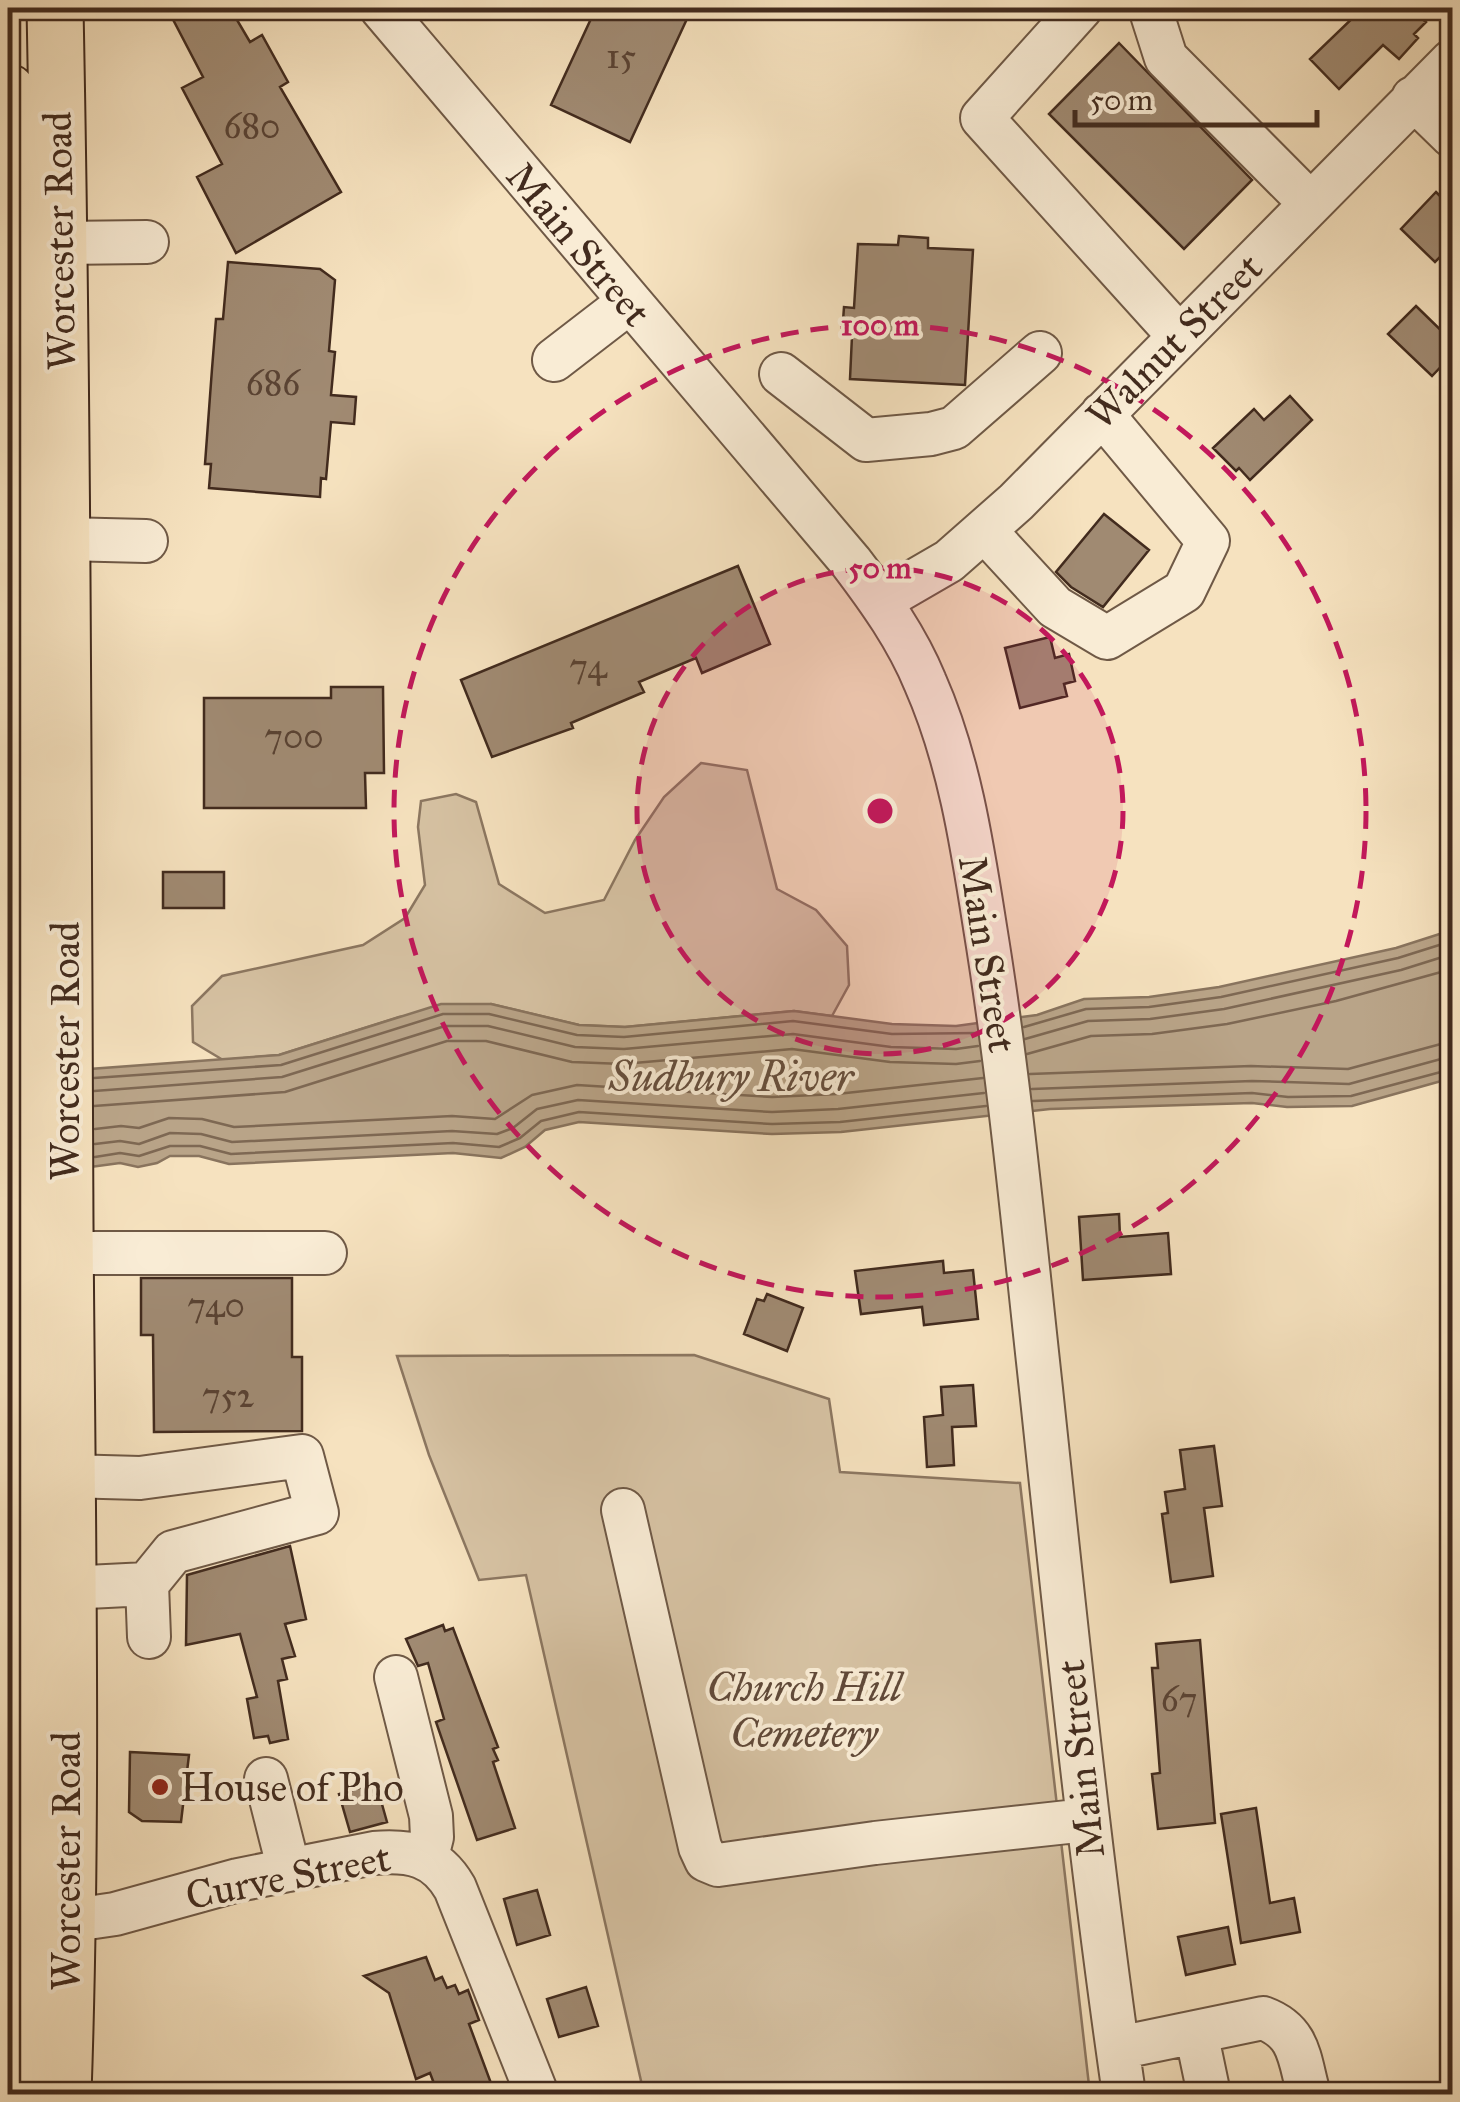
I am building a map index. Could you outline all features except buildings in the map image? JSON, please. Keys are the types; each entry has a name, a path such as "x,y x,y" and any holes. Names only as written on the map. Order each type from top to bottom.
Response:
{"highway":[{"name":"Worcester Road","path":"27,999 64,540 55,8"},
{"name":"Worcester Road","path":"8,92 16,300 12,860 50,1238 67,1476 63,2094"},
{"name":"Worcester Road","path":"14,2094 13,1331 50,1238"}],"street":[{"name":"Main Street","path":"380,8 851,562 880,601 925,680 940,720 970,834 994,978 1086,1820 1124,2094"},
{"path":"1081,8 982,118 1179,336"},
{"path":"1150,8 1166,58 1310,203"},
{"name":"Walnut Street","path":"880,601 949,562 985,531 1452,61"},
{"path":"1414,98 1452,136"},
{"path":"60,243 147,242"},
{"path":"554,360 628,303"},
{"path":"780,374 866,440 954,428 1040,354"},
{"path":"985,531 1055,607 1108,638 1184,591 1208,540 1102,414"},
{"path":"64,540 146,541"},
{"path":"50,1238 325,1253"},
{"path":"67,1476 140,1478 302,1456 317,1513 172,1552 146,1584 149,1637"},
{"path":"622,1510 706,1860 718,1865 732,1864 876,1843 1086,1820"},
{"path":"68,1588 146,1584"},
{"path":"396,1677 431,1816 432,1837 427,1857"},
{"path":"266,1779 288,1870"},
{"name":"Curve Street","path":"67,1921 115,1914 221,1884 374,1853 427,1857 447,1874 455,1888 537,2094"},
{"path":"1118,2048 1263,2018 1280,2024 1293,2038 1308,2094"},
{"path":"1196,2032 1209,2094"}],"green space":[{"path":"701,763 747,770 777,889 816,910 847,946 849,985 832,1016 794,1011 625,1027 579,1025 491,1004 399,1017 279,1055 223,1060 193,1042 192,1006 222,976 363,945 405,918 425,885 418,827 421,801 456,794 476,802 499,884 545,913 604,900 635,840 664,797"},
{"name":"Church Hill Cemetery","path":"694,1355 829,1399 840,1472 1020,1483 1090,2094 644,2094 526,1575 479,1580 429,1455 397,1356"}],"water":[{"name":"Sudbury River","path":"1452,930 1452,1078 1352,1106 1252,1103 1050,1109 841,1132 772,1134 579,1122 545,1130 525,1147 501,1158 453,1153 229,1164 199,1156 170,1156 138,1167 120,1163 8,1178 8,1075 279,1055 441,1004 491,1004 579,1025 625,1027 794,1011 892,1024 956,1026 1037,1015 1084,999 1149,997 1219,987 1396,948"}],"place":[{"name":"House of Pho","path":"160,1787"}]}
